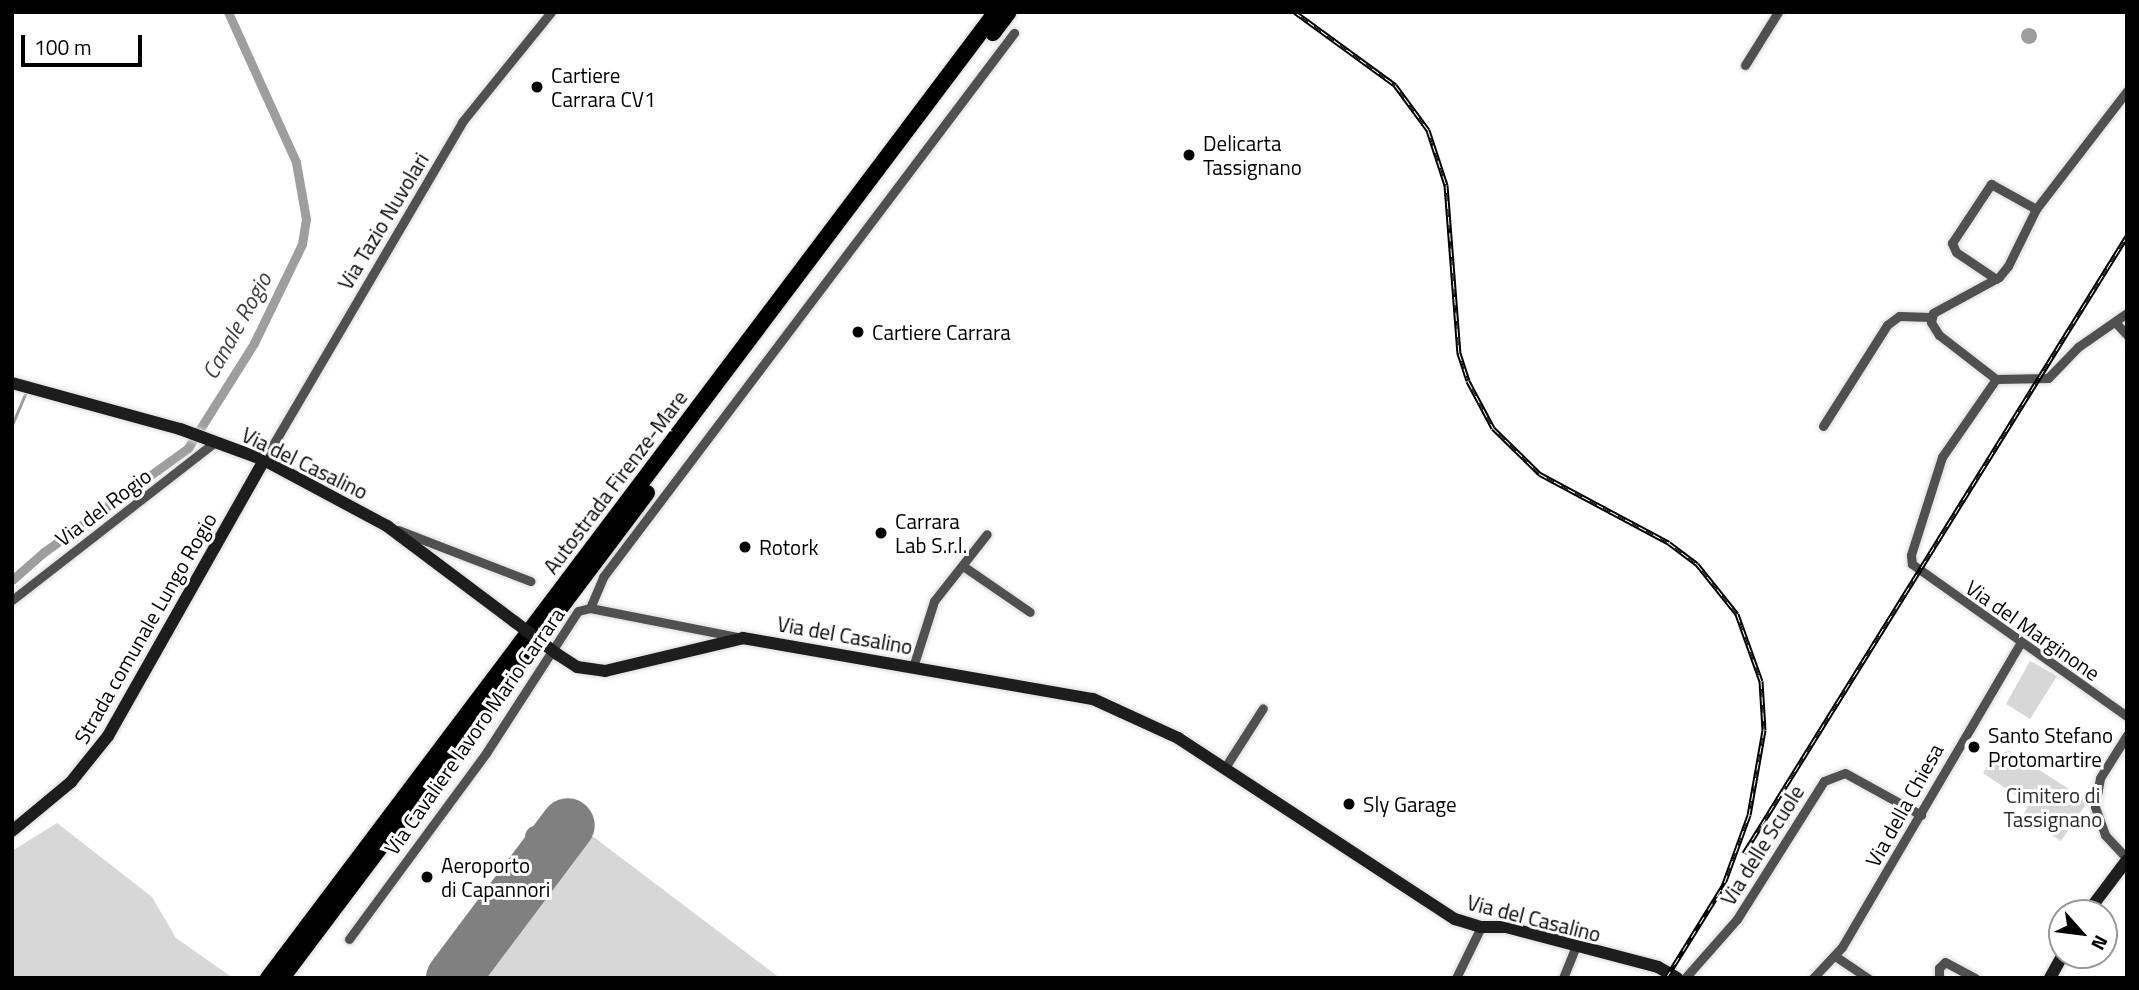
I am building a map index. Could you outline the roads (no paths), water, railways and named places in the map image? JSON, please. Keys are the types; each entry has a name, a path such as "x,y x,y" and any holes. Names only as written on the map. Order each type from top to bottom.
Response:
{"highway":[{"name":"Autostrada Firenze-Mare","path":"268,978 996,12"},
{"name":"Autostrada Firenze-Mare","path":"282,978 1009,12"}],"street":[{"name":"Via Tazio Nuvolari","path":"264,460 462,122 551,12"},
{"path":"1745,65 1778,12"},
{"path":"590,608 603,577 1014,33"},
{"path":"1823,426 1888,325 1899,316 1931,317 1948,302 1996,279 2020,249 2036,209 2127,91"},
{"path":"1996,279 1956,252 1952,243 1990,184 2036,209"},
{"path":"1931,317 1939,335 1996,379 2052,376 2078,347 2127,313"},
{"path":"2115,322 2127,335"},
{"name":"Via del Marginone","path":"1996,379 1937,470 1911,555 1919,571 2020,644 2127,716"},
{"name":"Via del Casalino","path":"12,383 191,433 264,460 387,526 577,667 605,671 743,638 1093,699 1147,721 1224,769 1419,900 1481,927 1506,928 1575,948 1658,967 1677,978"},
{"name":"Via del Rogio","path":"12,600 209,440"},
{"name":"Strada comunale Lungo Rogio","path":"12,831 71,782 108,736 264,460"},
{"path":"387,526 530,581"},
{"path":"913,667 934,601 987,534"},
{"path":"964,566 1030,612"},
{"name":"Via Cavaliere lavoro Mario Carrara","path":"349,939 486,753 560,633 578,611 590,608 743,638"},
{"name":"Via della Chiesa","path":"1813,978 1835,956 1921,815 1962,737 2020,644"},
{"path":"1224,769 1263,708"},
{"path":"2098,899 2127,860 2105,835 2095,807 2100,778 2127,735"},
{"name":"Via delle Scuole","path":"1685,978 1737,919 1824,781 1845,773 1921,815"},
{"path":"1456,978 1481,927"},
{"path":"1563,978 1575,948"},
{"path":"1835,956 1868,978"},
{"path":"1939,978 1939,968 1945,962 1975,978"}],"waterway":[{"name":"Canale Rogio","path":"12,580 44,552 188,448 254,343 302,244 306,219 296,162 228,12"},
{"path":"12,425 26,392"}],"railway":[{"path":"1295,12 1395,85 1428,130 1446,185 1459,353 1468,381 1493,428 1540,474 1669,543 1697,564 1737,614 1761,681 1764,730 1749,815 1722,889"},
{"path":"1744,853 2127,236"},
{"path":"1666,978 1725,883"}],"place":[{"name":"Cartiere Carrara CV1","path":"537,87"},
{"name":"Delicarta Tassignano","path":"1189,155"},
{"name":"Cartiere Carrara","path":"858,332"},
{"name":"Carrara Lab S.r.l.","path":"881,533"},
{"name":"Rotork","path":"745,547"},
{"name":"Santo Stefano Protomartire","path":"1974,747"},
{"name":"Sly Garage","path":"1349,804"},
{"name":"Aeroporto di Capannori","path":"427,877"}],"park label":[{"name":"Cimitero di Tassignano","path":"2053,807"}]}
